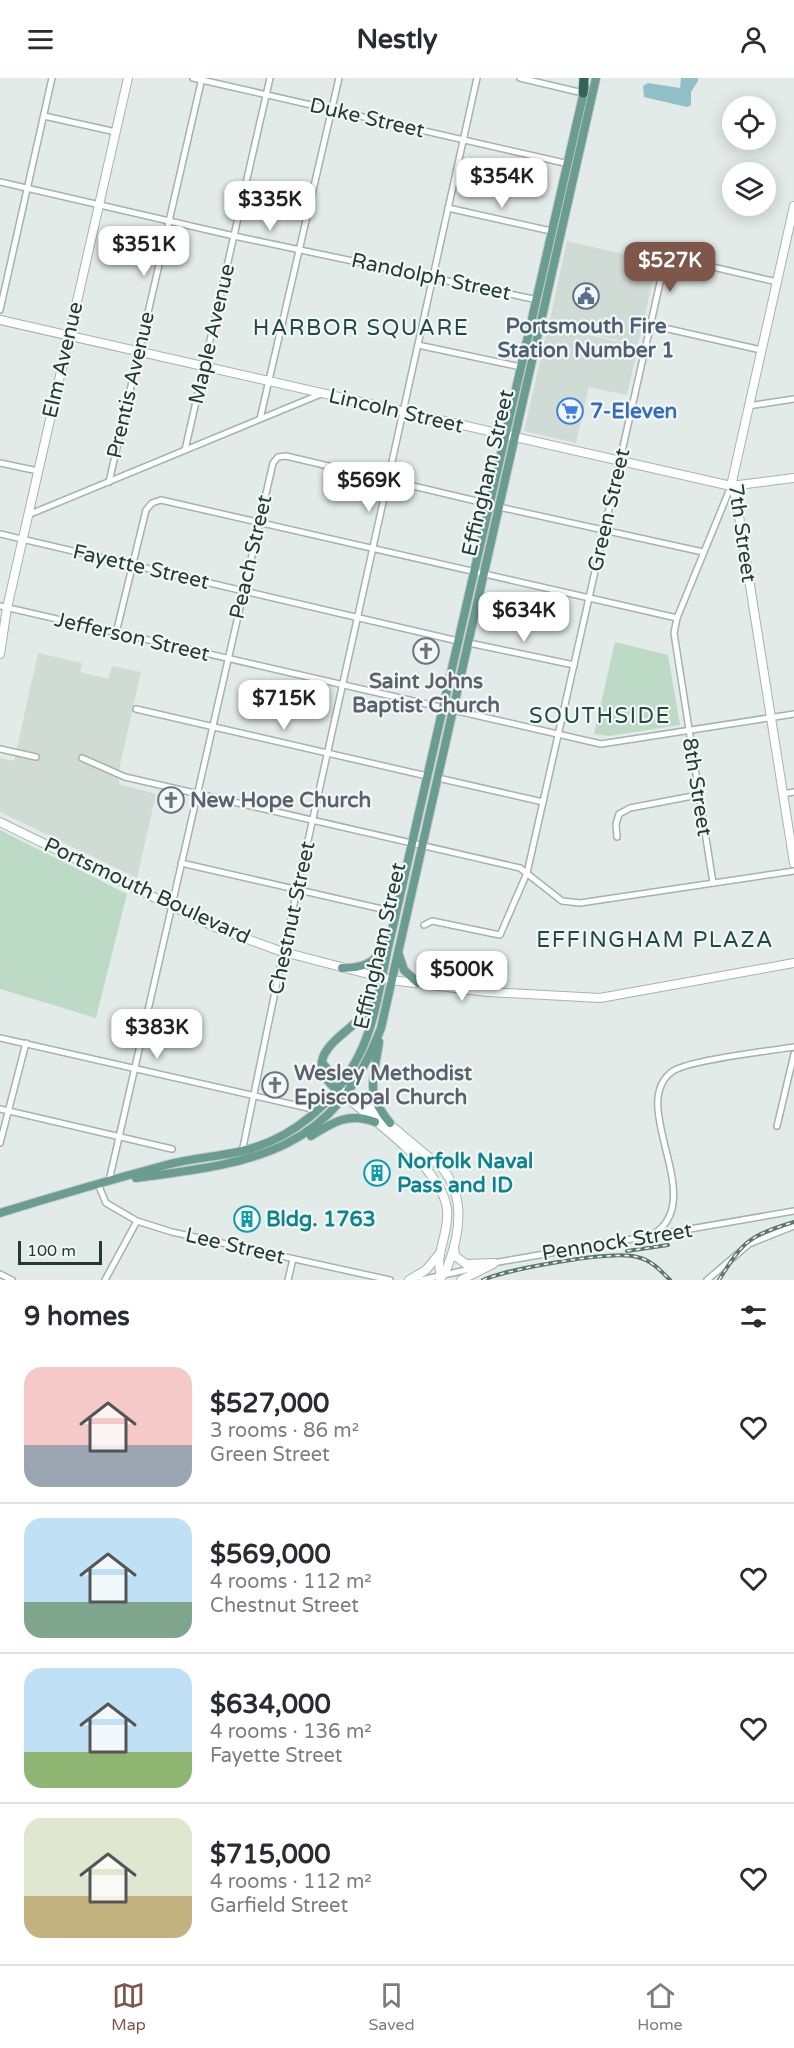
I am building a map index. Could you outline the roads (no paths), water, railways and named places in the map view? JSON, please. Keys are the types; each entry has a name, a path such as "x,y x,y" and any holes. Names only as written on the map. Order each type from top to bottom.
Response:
{"highway":[{"path":"583,93 585,78"}],"main road":[{"name":"Effingham Street","path":"108,1181 240,1161 271,1152 311,1130 358,1078 381,1028 470,643 596,78"},
{"name":"Effingham Street","path":"343,1093 344,1081 363,1048 378,992 583,93"},
{"path":"342,968 369,964 378,956 390,938"},
{"path":"398,948 404,970 418,983"},
{"path":"343,1093 326,1078 323,1061 328,1046 365,1016 378,992"},
{"path":"381,1028 372,1092 378,1108 390,1123"},
{"path":"323,1061 329,1072 344,1081 358,1078"},
{"name":"Effingham Street","path":"108,1181 169,1164 243,1151 292,1130 327,1101 343,1093"},
{"path":"271,1152 306,1139 342,1118 359,1117 375,1122"},
{"path":"0,1213 108,1181"}],"street":[{"path":"0,310 52,78"},
{"name":"Elm Avenue","path":"0,624 23,540 128,78"},
{"name":"Duke Street","path":"193,78 577,166"},
{"name":"Maple Avenue","path":"185,450 270,78"},
{"path":"260,419 339,78"},
{"name":"Chestnut Street","path":"240,1161 477,78"},
{"path":"520,78 583,93"},
{"name":"Prentis Avenue","path":"109,482 201,79"},
{"path":"44,116 116,132"},
{"name":"Randolph Street","path":"0,182 234,236 546,301"},
{"name":"7th Street","path":"794,206 790,244 777,282 731,486 736,497 794,863"},
{"path":"448,208 551,231"},
{"name":"Green Street","path":"424,925 432,921 500,935 527,873 666,256 777,282"},
{"name":"Lincoln Street","path":"0,320 731,486 794,478"},
{"path":"651,325 761,350"},
{"path":"418,345 520,367"},
{"path":"28,515 321,394"},
{"path":"748,406 794,399"},
{"name":"Peach Street","path":"108,1181 275,459 286,456 388,480"},
{"path":"0,463 38,471"},
{"path":"388,480 489,504"},
{"name":"8th Street","path":"713,884 675,641 677,618 731,486"},
{"path":"116,633 146,510 161,500 677,618"},
{"path":"499,507 703,552"},
{"name":"Fayette Street","path":"0,534 458,641"},
{"name":"Elm Avenue","path":"0,654 4,607"},
{"name":"Jefferson Street","path":"4,607 601,744 794,714"},
{"path":"470,643 574,665"},
{"path":"136,709 427,776"},
{"path":"0,749 36,757"},
{"path":"82,758 120,776 520,868 562,901 580,903 794,871"},
{"path":"438,778 543,802"},
{"path":"783,794 794,792"},
{"path":"618,837 616,824 619,814 630,808 698,795"},
{"name":"Portsmouth Boulevard","path":"0,822 217,928 284,952 392,980 487,992 600,998 794,963"},
{"path":"181,863 395,912"},
{"path":"0,1038 254,1093 308,1108"},
{"path":"0,1143 26,1043"},
{"path":"647,1236 666,1223 673,1204 658,1101 664,1079 682,1067 794,1047"},
{"path":"777,1126 794,1054"},
{"path":"343,1093 356,1096 390,1123 443,1169 452,1181 459,1205 454,1254 460,1262 494,1263"},
{"path":"343,1093 427,1168 440,1185 448,1214 438,1268 441,1278"},
{"path":"0,1109 172,1149"},
{"name":"Lee Street","path":"98,1184 106,1203 137,1221 292,1259 390,1280"},
{"name":"Pennock Street","path":"441,1278 494,1263 794,1211"},
{"path":"105,1280 137,1221"},
{"path":"707,1280 749,1244 794,1226"},
{"path":"441,1278 447,1269 455,1239"},
{"path":"409,1280 426,1270 442,1249"},
{"path":"288,1280 292,1259"},
{"path":"461,1280 494,1263"},
{"path":"0,1274 12,1280"},
{"path":"421,1280 441,1278"}],"water":[{"path":"681,78 698,78 691,92 691,105 687,107 644,97 643,86 648,83 680,88"}],"railway":[{"path":"719,1280 735,1256 749,1241 767,1231 794,1222"},
{"path":"627,1251 668,1245"},
{"path":"483,1280 560,1262 606,1256 637,1257 647,1260 670,1280"}],"place":[{"name":"Portsmouth Fire Station Number 1","path":"586,296"},
{"name":"7-Eleven","path":"570,411"},
{"name":"Saint Johns Baptist Church","path":"426,651"},
{"name":"New Hope Church","path":"171,800"},
{"name":"Wesley Methodist Episcopal Church","path":"275,1085"},
{"name":"Norfolk Naval Pass and ID","path":"377,1173"},
{"name":"Bldg. 1763","path":"247,1219"}],"district":[{"name":"HARBOR SQUARE","path":"361,328"},
{"name":"SOUTHSIDE","path":"600,716"},
{"name":"EFFINGHAM PLAZA","path":"655,940"}]}
